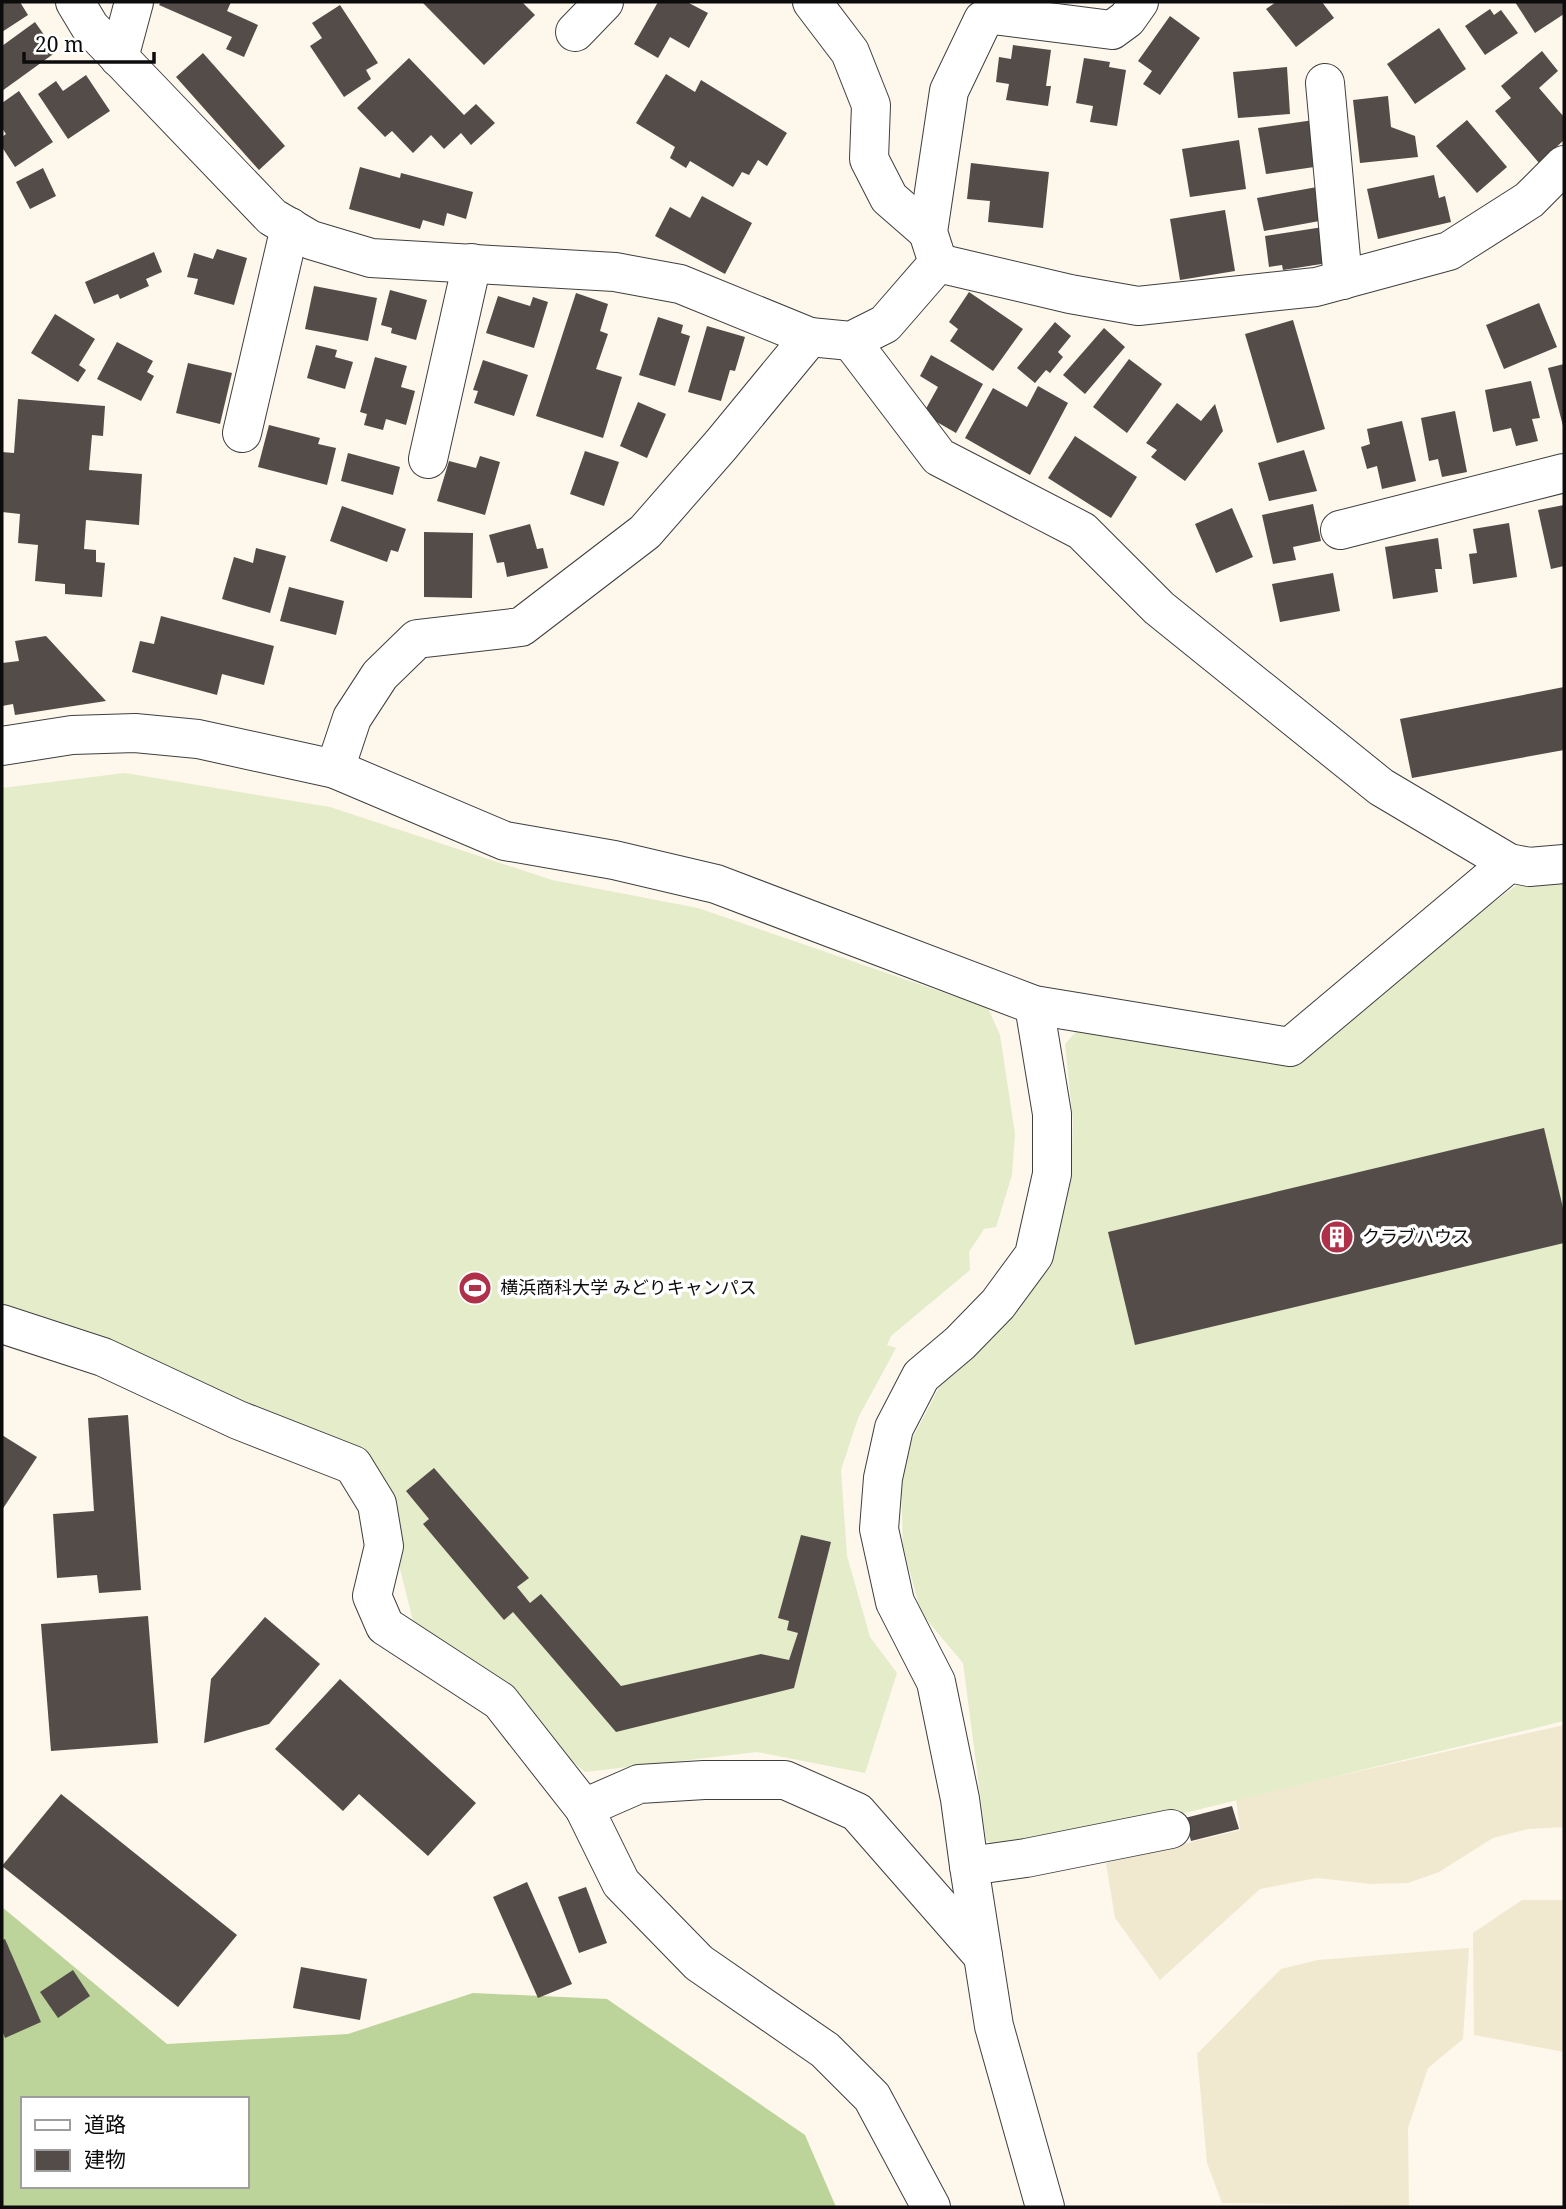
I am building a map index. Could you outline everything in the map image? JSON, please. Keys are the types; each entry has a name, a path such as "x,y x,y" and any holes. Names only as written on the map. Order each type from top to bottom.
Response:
{"street":[{"path":"75,2 90,27 272,217 312,240 371,258 615,272 680,284 810,337 851,341 885,324 933,247 949,91 983,20 993,16 1112,30 1127,19 1139,2"},
{"path":"119,58 134,2"},
{"path":"575,32 604,2"},
{"path":"822,6 850,52 871,105 869,159 889,198 933,247 1070,294 1138,306 1316,287 1343,280 1449,251 1529,200 1564,164"},
{"path":"1325,83 1343,280"},
{"path":"242,433 290,228"},
{"path":"428,459 472,263"},
{"path":"335,769 352,718 380,675 417,639 521,627 645,533 810,337"},
{"path":"851,341 940,457 1082,531 1158,608 1381,787 1509,863 1529,867 1564,864"},
{"path":"1340,530 1564,473"},
{"path":"2,746 72,735 148,734 198,738 335,769 505,841 614,860 716,884 1034,1004 1290,1047 1509,863"},
{"path":"1034,1004 1052,1114 1052,1174 1034,1255 998,1304 960,1343 921,1376 894,1428 883,1478 879,1529 895,1602 936,1682 960,1799 994,2026 1045,2207"},
{"path":"2,1324 103,1357 238,1420 353,1465 377,1504 384,1546 372,1596 385,1626 500,1701 584,1808 621,1883 699,1963 825,2050 872,2097 931,2207"},
{"path":"584,1808 639,1784 704,1780 785,1780 857,1812 983,1956"},
{"path":"968,1866 1026,1858 1171,1829"}],"shaded area":[{"path":"1564,1725 1564,1827 1528,1829 1493,1838 1439,1872 1408,1883 1371,1884 1317,1878 1260,1889 1160,1980 1115,1918 1106,1863 1240,1830 1236,1799"},
{"path":"1522,1900 1564,1900 1564,2052 1474,2035 1473,1933"},
{"path":"1469,1948 1463,2039 1428,2068 1408,2128 1409,2206 1222,2203 1207,2163 1197,2054 1281,1969 1318,1960"}],"green space":[{"name":"横浜商科大学 みどりキャンパス","path":"125,773 330,807 552,880 698,908 988,1008 1000,1035 1015,1134 1012,1175 996,1227 984,1229 969,1252 970,1270 891,1336 887,1345 896,1348 858,1418 841,1470 847,1556 870,1637 897,1673 865,1773 757,1752 585,1772 414,1625 373,1460 179,1372 2,1306 2,788"},
{"path":"1529,876 1564,878 1564,1721 1040,1848 1038,1835 996,1847 986,1840 963,1663 921,1613 903,1546 901,1483 912,1439 943,1380 1020,1309 1050,1264 1071,1176 1073,1121 1065,1044 1092,1014 1301,1043"},
{"path":"2,1907 167,2044 348,2034 473,1993 607,1999 805,2135 836,2207 2,2207"}],"building":[{"path":"2,2 20,2 28,15 2,32"},
{"path":"161,2 231,2 227,11 258,25 244,57 226,49 232,37 159,5"},
{"path":"422,2 522,2 535,15 484,65"},
{"path":"658,2 687,2 708,13 689,48 670,37 658,58 634,44"},
{"path":"1276,2 1322,2 1334,18 1296,47 1266,9"},
{"path":"1515,2 1564,2 1564,14 1535,33"},
{"path":"340,5 378,63 366,70 371,79 344,97 310,46 322,38 312,23"},
{"path":"1490,9 1494,15 1501,10 1518,33 1485,55 1465,26"},
{"path":"1170,16 1200,38 1160,95 1143,84 1152,71 1138,61"},
{"path":"35,22 56,52 2,91 2,46"},
{"path":"1439,28 1466,69 1415,104 1387,64"},
{"path":"1013,45 1051,50 1046,86 1051,86 1048,106 1006,100 1009,84 996,82 999,57 1011,59"},
{"path":"1542,51 1558,71 1539,88 1564,117 1564,140 1539,163 1495,111 1511,98 1501,86"},
{"path":"203,53 285,146 259,170 176,77"},
{"path":"409,58 464,115 476,104 495,123 471,145 461,133 444,149 431,135 413,153 392,131 385,137 357,108"},
{"path":"1084,58 1110,62 1109,67 1126,70 1117,126 1090,122 1093,106 1076,103"},
{"path":"1287,67 1290,114 1238,118 1233,72"},
{"path":"666,74 695,92 701,80 787,133 767,166 758,160 749,175 742,172 733,187 690,161 686,168 670,158 675,147 636,123"},
{"path":"86,75 110,111 68,139 38,94 56,81 63,91"},
{"path":"19,91 53,142 15,167 2,147 2,137 6,134 2,128 2,103"},
{"path":"1388,96 1391,127 1415,136 1418,157 1360,163 1353,100"},
{"path":"1314,120 1321,166 1266,174 1258,128"},
{"path":"1467,120 1507,167 1477,193 1436,146"},
{"path":"1239,140 1246,189 1190,197 1182,149"},
{"path":"971,163 1049,172 1043,228 988,222 990,201 967,199"},
{"path":"360,167 400,178 401,173 473,192 466,219 447,213 444,226 423,220 420,229 349,209"},
{"path":"43,168 56,196 30,209 16,182"},
{"path":"1434,175 1439,198 1445,196 1451,222 1378,239 1367,189"},
{"path":"1317,187 1325,220 1264,231 1257,198"},
{"path":"702,196 752,223 725,274 655,236 670,207 690,218"},
{"path":"1225,210 1235,271 1180,280 1170,219"},
{"path":"1323,227 1328,263 1283,270 1282,265 1269,267 1265,236"},
{"path":"217,249 247,258 234,305 194,294 198,279 187,277 194,253 213,259"},
{"path":"154,252 162,272 146,279 149,286 120,299 118,294 94,304 85,282"},
{"path":"314,286 377,298 368,341 305,329"},
{"path":"390,290 427,300 416,340 391,333 392,328 381,325"},
{"path":"969,292 1023,329 993,371 950,341 958,329 949,322"},
{"path":"576,293 608,304 600,331 608,334 596,369 622,377 603,438 536,416"},
{"path":"498,296 530,306 533,297 548,302 534,348 486,333"},
{"path":"1539,303 1557,347 1504,369 1486,325"},
{"path":"55,314 95,339 79,365 86,370 78,382 31,353"},
{"path":"658,317 683,325 681,333 690,336 675,386 639,375"},
{"path":"1293,320 1325,429 1277,443 1245,334"},
{"path":"1055,322 1071,336 1058,352 1063,357 1050,373 1046,370 1035,383 1017,368"},
{"path":"707,326 745,337 735,371 730,370 721,401 688,392"},
{"path":"1104,328 1125,347 1085,394 1063,375"},
{"path":"117,342 153,361 147,372 154,376 141,401 97,379"},
{"path":"316,345 337,350 335,357 353,362 345,389 307,378"},
{"path":"931,355 983,384 956,433 923,414 938,387 920,376"},
{"path":"375,357 407,366 401,387 415,391 406,425 386,419 383,430 364,425 367,414 360,412"},
{"path":"1129,359 1162,384 1127,433 1093,407"},
{"path":"483,360 528,375 514,416 474,403 478,391 473,390"},
{"path":"188,363 232,373 220,424 176,413"},
{"path":"1564,364 1564,426 1563,426 1548,368"},
{"path":"1531,381 1540,418 1532,419 1538,441 1516,446 1511,428 1493,432 1485,390"},
{"path":"1038,386 1068,403 1030,475 965,438 993,388 1027,407"},
{"path":"18,399 105,406 103,436 92,435 89,470 142,474 139,525 86,520 84,549 96,550 96,562 105,563 102,597 65,594 65,584 35,581 38,545 18,543 20,514 2,512 2,452 14,453"},
{"path":"638,402 666,414 647,458 620,446"},
{"path":"1177,403 1201,421 1215,404 1223,431 1185,481 1151,457 1157,450 1146,443"},
{"path":"1455,411 1467,472 1442,477 1438,459 1429,461 1421,418"},
{"path":"1402,421 1416,481 1382,489 1377,466 1367,469 1361,447 1370,444 1367,429"},
{"path":"269,425 320,438 318,444 336,448 327,485 258,467"},
{"path":"1075,436 1137,477 1111,518 1048,478"},
{"path":"1304,450 1317,491 1269,501 1258,463"},
{"path":"585,451 619,462 604,506 570,494"},
{"path":"348,453 400,467 393,495 341,481"},
{"path":"480,456 500,462 485,515 437,501 449,461 476,468"},
{"path":"1313,504 1321,541 1293,547 1296,560 1273,564 1262,515"},
{"path":"1564,505 1564,566 1551,569 1538,510"},
{"path":"342,506 406,529 398,552 391,550 387,562 330,541"},
{"path":"1232,508 1253,557 1216,573 1195,524"},
{"path":"1509,523 1517,577 1473,584 1469,554 1477,553 1473,529"},
{"path":"530,524 537,549 543,548 548,568 507,577 504,562 497,563 489,535"},
{"path":"424,532 473,533 472,598 424,597"},
{"path":"1438,538 1442,569 1435,569 1438,592 1393,599 1385,547"},
{"path":"256,548 286,556 270,613 222,599 234,557 253,563"},
{"path":"1333,573 1340,611 1280,622 1272,584"},
{"path":"289,587 344,601 336,635 280,621"},
{"path":"161,616 274,646 264,685 222,674 217,695 132,672 140,641 154,644"},
{"path":"46,636 106,701 15,715 13,704 2,706 2,663 19,661 15,641"},
{"path":"1564,687 1564,750 1412,778 1400,719"},
{"name":"クラブハウス","path":"1544,1128 1564,1212 1564,1243 1135,1345 1108,1232"},
{"path":"128,1415 141,1590 99,1593 97,1575 57,1578 53,1514 94,1511 88,1418"},
{"path":"2,1435 37,1457 2,1510"},
{"path":"434,1468 529,1578 517,1587 530,1603 541,1594 621,1686 761,1654 789,1660 798,1633 787,1630 789,1621 778,1618 801,1535 831,1542 794,1688 616,1732 513,1612 504,1620 423,1524 429,1519 406,1491"},
{"path":"148,1616 158,1743 51,1751 41,1624"},
{"path":"265,1617 320,1664 269,1724 204,1743 211,1679"},
{"path":"340,1679 476,1803 428,1856 359,1794 343,1811 275,1749"},
{"path":"61,1794 237,1935 178,2007 2,1866"},
{"path":"1232,1806 1239,1829 1191,1841 1185,1818"},
{"path":"527,1882 572,1984 538,1998 493,1897"},
{"path":"586,1887 607,1943 579,1953 558,1897"},
{"path":"5,1939 41,2022 5,2038 2,2030 2,1940"},
{"path":"301,1967 367,1979 360,2020 293,2008"},
{"path":"73,1970 90,1996 58,2018 40,1992"}],"place":[{"name":"クラブハウス","path":"1337,1237"},
{"name":"横浜商科大学 みどりキャンパス","path":"475,1288"}]}
